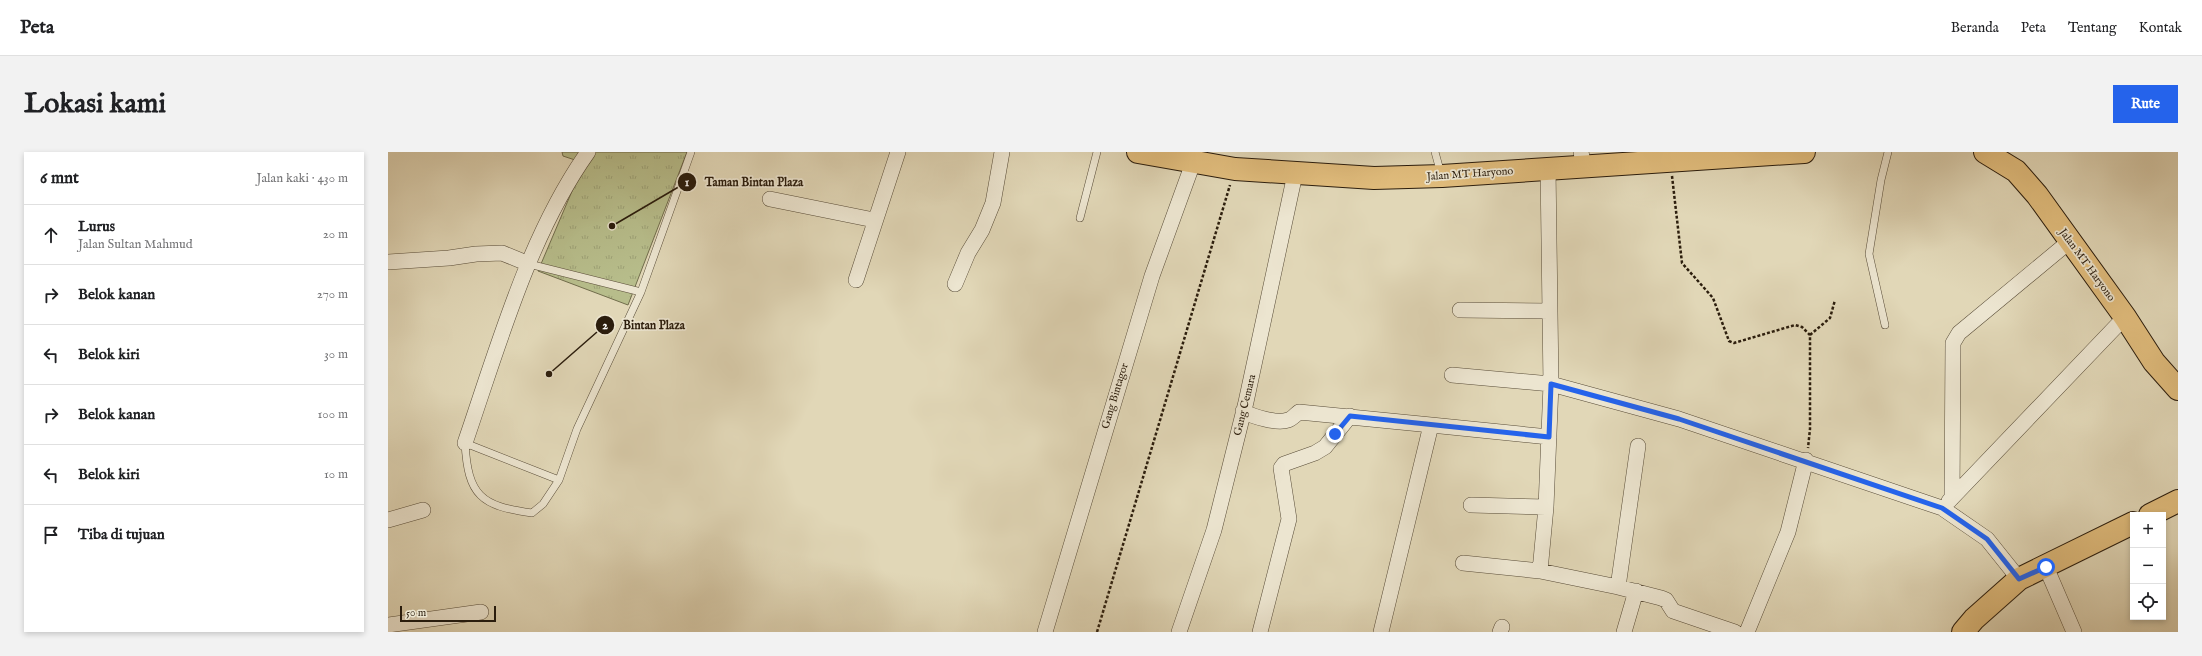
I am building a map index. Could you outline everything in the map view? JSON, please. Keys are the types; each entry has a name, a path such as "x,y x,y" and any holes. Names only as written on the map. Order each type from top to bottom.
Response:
{"main road":[{"name":"Jalan MT Haryono","path":"1138,152 1187,159 1235,169 1374,178 1442,176 1548,168 1583,159 1670,161 1714,155 1804,152"},
{"name":"Jalan MT Haryono","path":"1996,154 2016,171 2037,195 2125,317 2154,362 2178,390"},
{"path":"2156,512 2178,501"},
{"path":"1963,632 1974,619 2019,579 2130,525"}],"street":[{"path":"465,443 529,264 568,181 588,152"},
{"path":"856,280 874,220 898,152"},
{"path":"955,284 968,253 982,230 993,203 1002,152"},
{"name":"Gang Bintagor","path":"1045,632 1187,159"},
{"path":"1540,571 1546,507 1551,384 1548,168"},
{"name":"Gang Cemara","path":"1179,632 1214,530 1244,411 1295,174"},
{"path":"770,199 874,220"},
{"path":"1947,503 1952,344 1959,334 2070,241"},
{"path":"388,262 502,253 529,264"},
{"path":"1460,310 1550,312"},
{"path":"1947,503 2125,317"},
{"path":"1452,375 1551,384 1679,419 1947,503 1987,539 2019,579"},
{"path":"1244,411 1251,416 1268,419 1288,420 1299,412 1549,437"},
{"path":"1260,632 1289,520 1281,468 1284,464 1314,454 1325,447 1350,416"},
{"path":"1381,632 1431,425"},
{"path":"1618,587 1638,446"},
{"path":"1747,632 1788,532 1806,460"},
{"path":"1471,505 1546,507"},
{"path":"388,520 423,510"},
{"path":"1463,563 1540,571 1618,587 1665,600 1673,611 1735,632"},
{"path":"2046,567 2074,632"},
{"path":"1624,632 1636,592"},
{"path":"388,625 481,612"}],"lane":[{"path":"558,480 465,443 468,474 475,490 484,500 509,510 532,512 543,504 558,480 577,429 641,292 691,152"},
{"path":"1080,218 1097,152"},
{"path":"1435,152 1442,176"},
{"path":"1885,326 1869,254 1881,180 1888,152"},
{"path":"529,264 641,292"}],"path":[{"path":"1670,161 1682,263 1712,298 1729,340 1734,343 1795,325 1802,327 1810,335 1810,429 1806,460"},
{"path":"1096,632 1235,169"},
{"path":"1810,335 1830,318 1835,300"}],"green space":[{"path":"562,152 687,152 628,305 538,271 584,163 563,156"}],"place":[{"name":"Taman Bintan Plaza","path":"612,226"},
{"name":"Bintan Plaza","path":"549,374"}],"route":[{"path":"1335,434 1350,416 1549,437 1551,384 1679,419 1806,460 1942,508 1987,539 2019,579 2046,567"}]}
